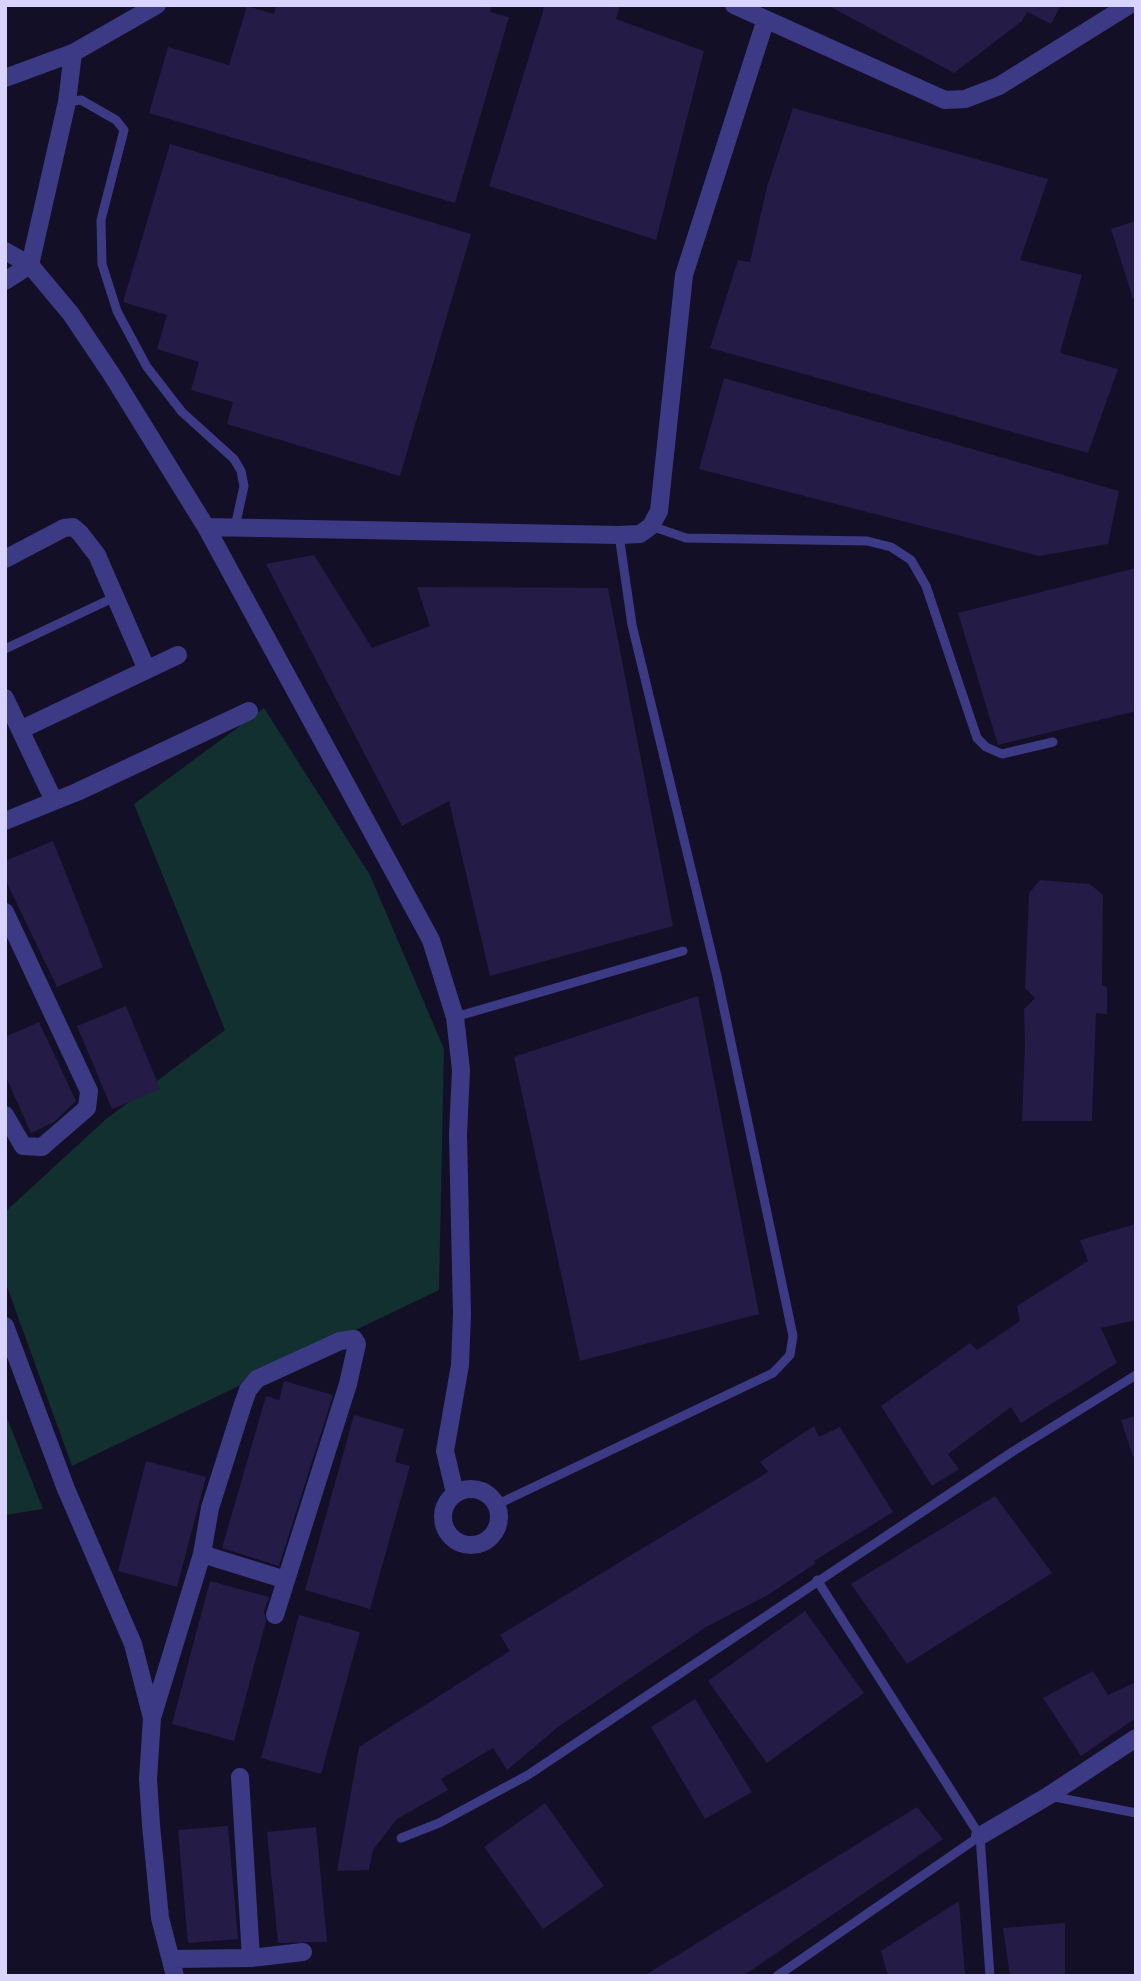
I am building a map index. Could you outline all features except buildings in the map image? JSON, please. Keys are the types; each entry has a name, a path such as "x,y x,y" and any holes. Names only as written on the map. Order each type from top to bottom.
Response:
{"street":[{"path":"5,78 73,53 157,5"},
{"path":"734,5 765,22 945,100 965,99 999,86 1129,5"},
{"path":"205,527 620,535 640,534 651,526 659,511 684,275 765,22"},
{"path":"5,281 30,265 67,102 73,53"},
{"path":"5,251 30,265 71,314 112,375 205,527 431,940 455,1017 461,1070 458,1133 462,1314 460,1365 445,1451 446,1465 455,1493"},
{"path":"5,559 64,528 73,527 97,555 147,670"},
{"path":"20,730 178,654"},
{"path":"5,698 54,801"},
{"path":"5,821 249,710"},
{"path":"5,912 89,1091 87,1108 42,1147 23,1146 5,1115"},
{"path":"5,1326 66,1489 133,1644 152,1718"},
{"path":"275,1615 348,1384 357,1344 354,1339 340,1341 271,1372 257,1379 248,1390 210,1508 202,1554 152,1718 148,1779 151,1825 160,1918 173,1967 303,1952"},
{"path":"478,1490 496,1505 498,1521 492,1535 479,1544 463,1544 450,1535 443,1521 445,1505 455,1493 478,1490"},
{"path":"202,1554 286,1580"},
{"path":"980,1836 1048,1796 1136,1738"},
{"path":"240,1777 251,1958"}],"lane":[{"path":"67,102 81,100 116,120 124,130 101,220 102,264 117,311 148,367 182,412 234,459 241,471 244,486 235,527"},
{"path":"651,526 686,538 867,541 891,547 911,560 926,586 977,738 986,747 1002,754 1054,742"},
{"path":"496,1505 773,1373 790,1355 793,1336 717,976 632,625 620,535"},
{"path":"5,649 115,597"},
{"path":"455,1017 684,951"},
{"path":"401,1838 439,1823 528,1775 817,1580 1067,1416 1136,1375"},
{"path":"817,1580 980,1836 990,1976"},
{"path":"1048,1796 1136,1814"},
{"path":"777,1976 980,1836"}],"green space":[{"path":"264,708 370,875 444,1049 439,1290 72,1466 5,1281 5,1212 105,1120 225,1030 134,804"},
{"path":"5,1413 43,1509 5,1515"}]}
